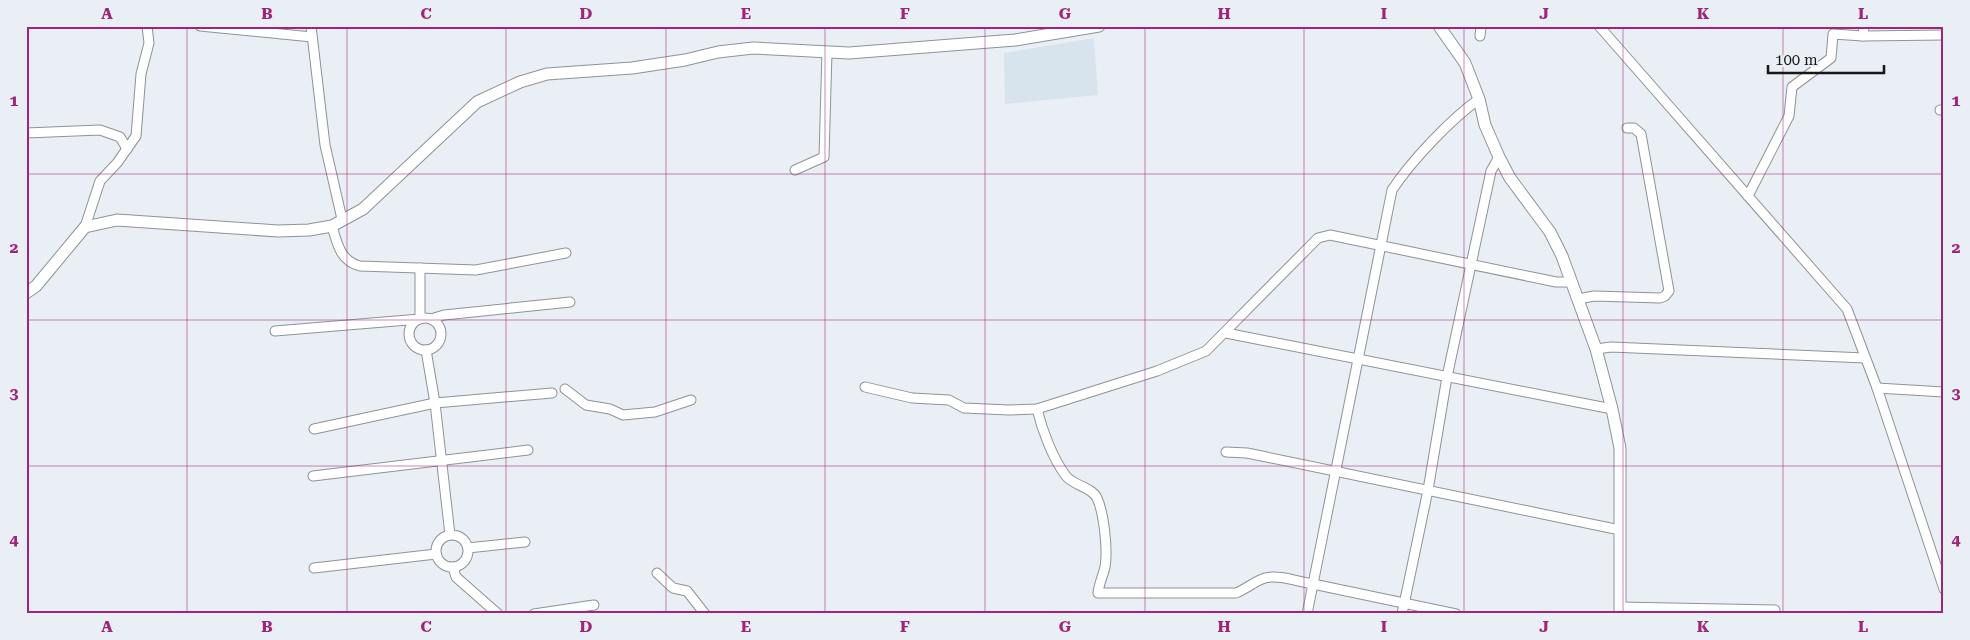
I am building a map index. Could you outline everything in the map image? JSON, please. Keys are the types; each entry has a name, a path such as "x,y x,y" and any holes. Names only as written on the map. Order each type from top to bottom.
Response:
{"street":[{"path":"26,293 36,286 85,227 100,182 136,136 142,74 149,43 147,26"},
{"path":"200,26 312,36"},
{"path":"310,26 337,222 337,246 352,264 476,270 566,253"},
{"path":"85,227 117,220 278,231 309,230 337,222 363,208 477,102 520,82 548,74 632,68 685,60 718,52 753,48 848,53 1016,40 1078,28 1099,26"},
{"path":"1439,26 1465,63 1479,99 1485,125 1510,178 1550,232 1572,282 1596,349 1620,448 1620,611 1775,610"},
{"path":"1480,36 1481,26"},
{"path":"1599,26 1847,309 1877,388 1944,589"},
{"path":"1748,196 1789,116 1792,86 1831,58 1833,34 1864,31 1944,35"},
{"path":"795,170 824,157 827,52"},
{"path":"1307,614 1392,190 1403,175 1465,109 1479,99"},
{"path":"1578,299 1594,296 1660,298 1665,296 1668,291 1641,134 1634,128 1627,128"},
{"path":"26,132 100,130 120,137 127,149"},
{"path":"1402,614 1428,490 1447,377 1471,263 1491,171 1499,157"},
{"path":"865,387 912,398 949,400 964,408 1037,410 1157,371 1206,352 1226,333 1232,323 1318,238 1330,235 1556,282 1572,282"},
{"path":"420,268 420,319 410,329 410,340 416,348 426,350 435,346 441,337 439,327 431,319"},
{"path":"275,331 431,319 444,315 570,302"},
{"path":"1226,333 1612,409"},
{"path":"1596,349 1611,347 1865,358"},
{"path":"426,350 435,403 450,535"},
{"path":"1877,388 1944,392"},
{"path":"565,389 586,406 610,409 623,415 655,412 691,400"},
{"path":"314,429 435,403 552,393"},
{"path":"1037,410 1042,429 1066,477 1094,494 1098,500 1104,532 1105,567 1099,581 1098,593 1236,593 1246,590 1264,578 1274,577 1456,614"},
{"path":"313,476 528,450"},
{"path":"1226,452 1247,453 1620,530"},
{"path":"450,535 463,539 468,548 462,563 453,567 443,564 436,554 439,541 450,535"},
{"path":"468,548 525,542"},
{"path":"314,568 436,554"},
{"path":"453,567 456,577 498,614"},
{"path":"657,573 673,588 686,591 705,614"},
{"path":"534,614 594,605"}],"shaded area":[{"path":"1094,38 1098,95 1005,104 1004,53"}]}
